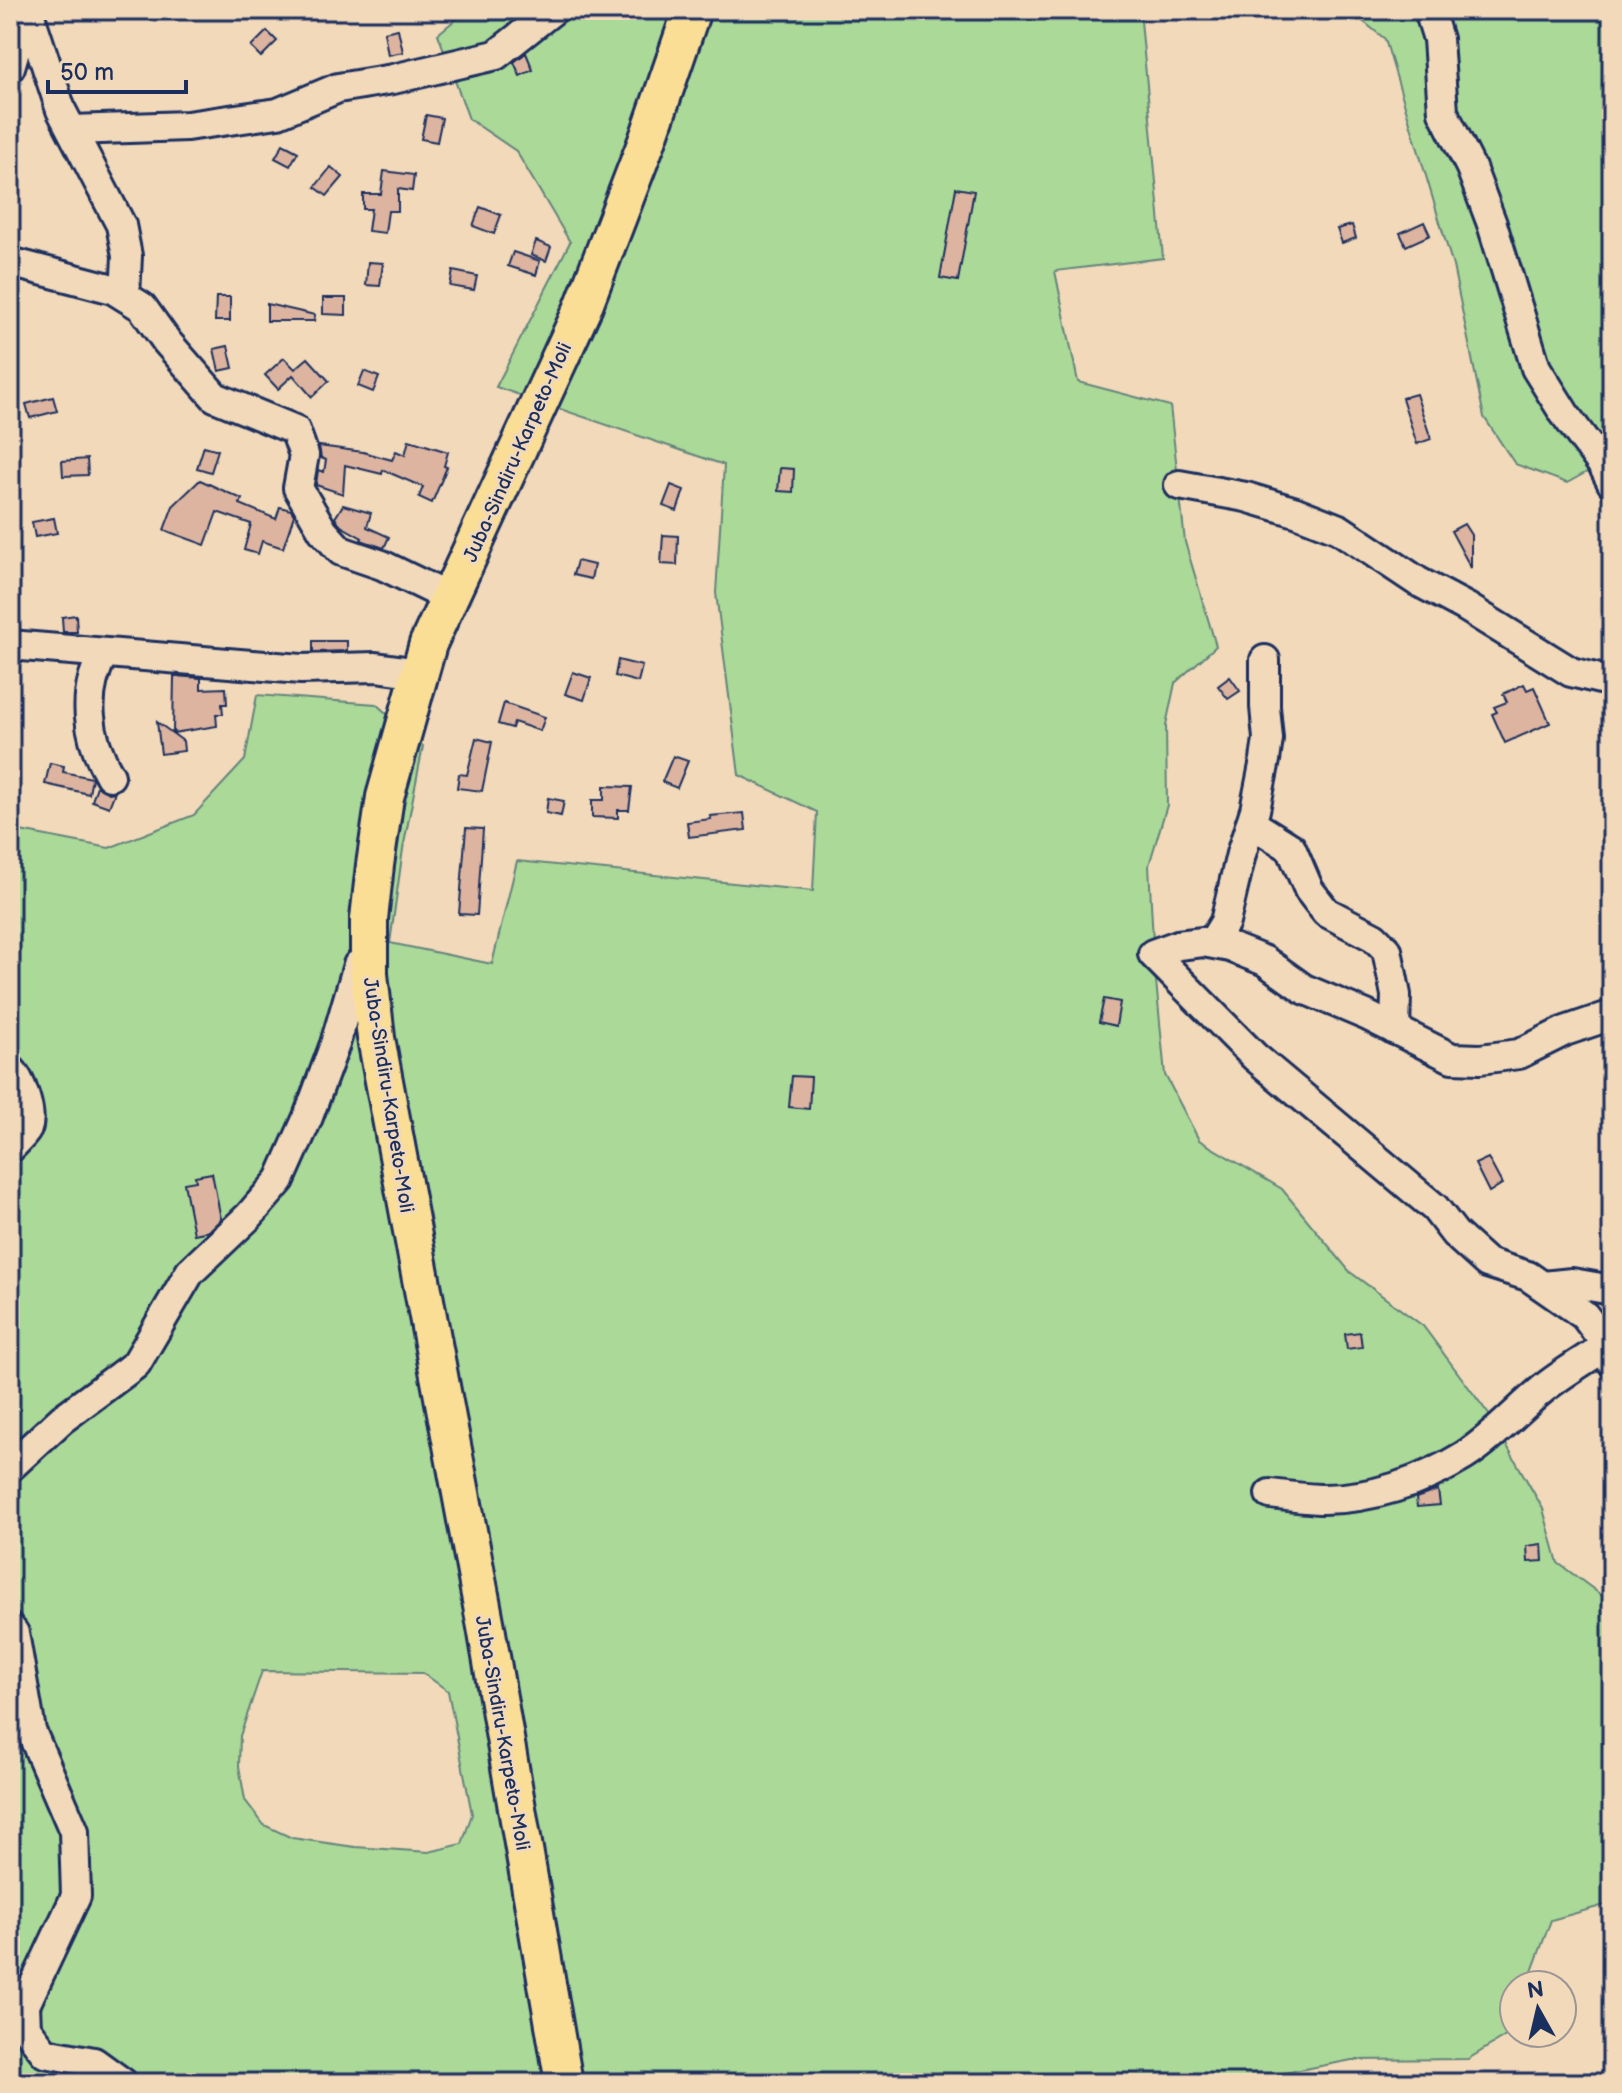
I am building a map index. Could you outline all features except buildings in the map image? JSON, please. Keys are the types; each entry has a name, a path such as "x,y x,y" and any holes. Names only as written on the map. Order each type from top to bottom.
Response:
{"main road":[{"name":"Juba-Sindiru-Karpeto-Moli","path":"564,2083 486,1627 379,1053 369,974 369,919 385,797 428,644 582,310 647,141 692,10"}],"street":[{"path":"10,67 27,10"},
{"path":"27,10 61,110 121,225 127,256 125,296"},
{"path":"72,130 187,126 278,113 338,88 393,79 496,55 553,10"},
{"path":"1429,10 1438,39 1443,112 1471,168 1492,224 1536,368 1612,483"},
{"path":"10,262 113,289 142,307 167,342 215,397 295,430 304,455 298,488 323,531 341,551 382,565 450,598"},
{"path":"1179,485 1259,501 1339,529 1417,581 1466,607 1571,672 1612,682"},
{"path":"10,645 301,669 376,667 420,673"},
{"path":"104,653 95,669 88,720 95,747 110,776"},
{"path":"1212,943 1225,922 1251,823 1268,739 1265,660"},
{"path":"1251,823 1291,848 1309,890 1326,912 1374,937 1387,950 1396,995 1395,1030"},
{"path":"1270,1494 1320,1499 1369,1494 1425,1478 1466,1455 1573,1366 1609,1355 1584,1315 1528,1276 1487,1263 1455,1234 1435,1208 1255,1057 1153,954 1178,945 1203,942 1230,947 1265,961 1304,989 1452,1058 1480,1059 1519,1054 1565,1031 1612,1015"},
{"path":"10,1467 62,1419 136,1364 190,1272 258,1206 280,1180 314,1103 358,965"},
{"path":"10,1069 18,1077 24,1091 28,1118 27,1129 10,1148"},
{"path":"1543,1286 1572,1283 1612,1290"},
{"path":"10,1628 14,1633 31,1731 74,1831 75,1844 76,1896 25,2005 26,2028 45,2053 94,2062 123,2083"}],"green space":[{"path":"467,10 1140,10 1163,258 1055,271 1078,382 1170,406 1185,542 1216,646 1175,683 1166,725 1167,805 1149,865 1165,1075 1199,1140 1282,1189 1350,1272 1423,1326 1490,1416 1543,1509 1558,1563 1612,1603 1612,1903 1551,1920 1533,1969 1498,1969 1498,2041 1468,2059 1352,2060 1233,2083 10,2083 10,829 109,848 194,815 245,760 257,695 376,704 423,746 403,849 390,943 492,964 517,861 813,891 817,812 739,775 716,593 724,465 496,387 570,242 516,151 469,119 438,34","holes":["262,1671 423,1673 448,1691 472,1814 462,1844 429,1852 355,1847 292,1838 264,1825 245,1800 239,1766 240,1736"]},
{"path":"1349,10 1612,10 1612,458 1567,483 1515,464 1484,417 1453,266 1385,39"}]}
